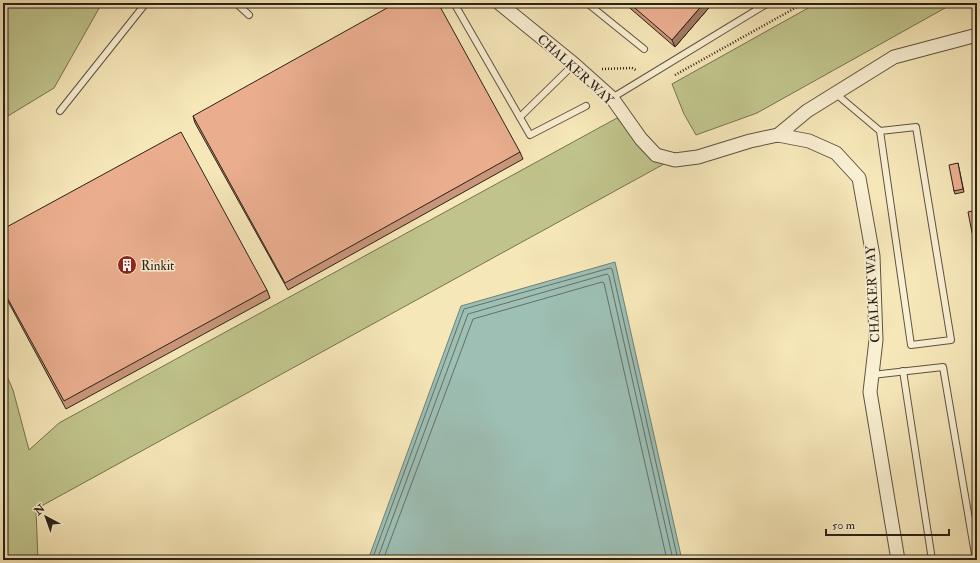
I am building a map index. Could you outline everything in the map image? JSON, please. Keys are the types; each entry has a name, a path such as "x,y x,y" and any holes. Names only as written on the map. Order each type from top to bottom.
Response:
{"street":[{"name":"CHALKER WAY","path":"500,3 574,64 612,98 641,139 656,155 676,160 698,157 750,141 778,135 809,142 836,153 859,178 873,256 876,340 870,392 898,560"},
{"path":"778,135 807,111 894,57 977,35"}],"lane":[{"path":"60,111 146,3"},
{"path":"236,3 249,15"},
{"path":"454,3 530,135 586,106"},
{"path":"587,3 644,49"},
{"path":"612,98 768,3"},
{"path":"520,117 574,64"},
{"path":"835,93 880,131 911,345 951,340 916,126 880,131"},
{"path":"872,375 943,367 976,560"},
{"path":"903,371 932,560"}],"path":[{"path":"673,75 804,3"},
{"path":"597,69 632,68 644,78"}],"green space":[{"path":"3,3 102,3 54,88 3,119"},
{"path":"817,3 954,3 757,113 696,135 684,114 672,84"},
{"path":"617,118 637,141 664,164 36,509 38,560 3,560 3,367 13,390 29,450 59,423"}],"water":[{"path":"615,262 682,560 368,560 461,306"}],"building":[{"path":"396,3 438,3 520,152 285,283 193,116"},
{"path":"629,3 704,3 672,40"},
{"name":"Rinkit","path":"181,132 267,290 64,401 3,290 3,229"},
{"path":"958,163 963,189 954,191 949,165"},
{"path":"977,210 977,258 968,212"}],"place":[{"name":"Rinkit","path":"127,265"}]}
